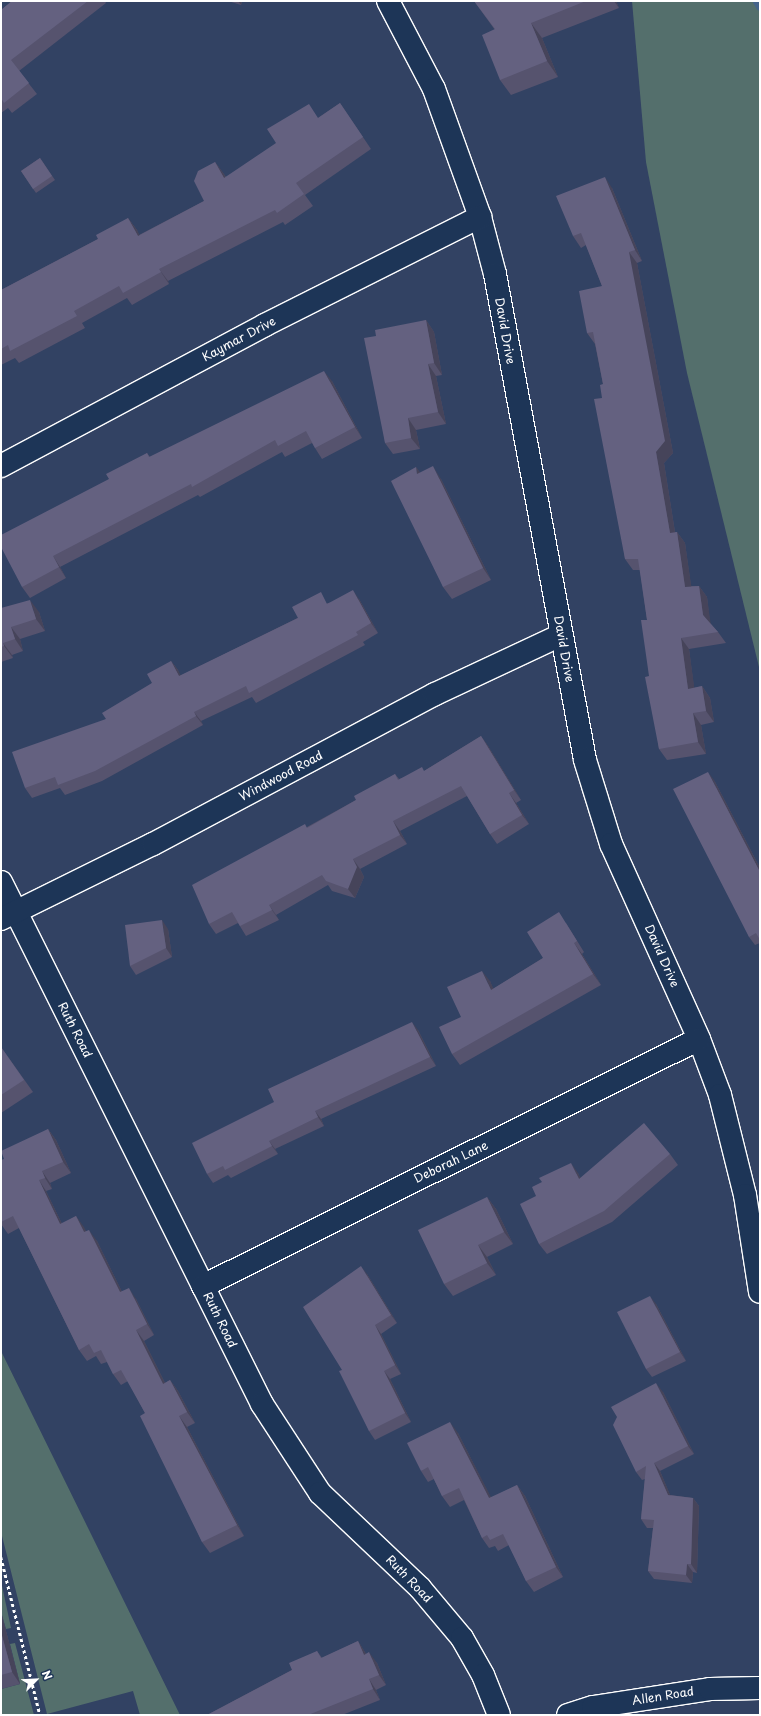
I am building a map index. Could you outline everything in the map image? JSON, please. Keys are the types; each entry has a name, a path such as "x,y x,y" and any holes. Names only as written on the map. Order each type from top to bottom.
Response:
{"street":[{"name":"David Drive","path":"388,1 434,88 480,217 495,274 585,760 611,844 699,1039 720,1095 745,1195 760,1292"},
{"name":"Kaymar Drive","path":"1,466 265,325 480,217"},
{"name":"Windwood Road","path":"9,916 435,694 561,636"},
{"name":"Ruth Road","path":"1,882 9,916 203,1286 262,1404 320,1493 420,1588 462,1638 483,1675 499,1715"},
{"name":"Deborah Lane","path":"203,1286 699,1039"},
{"name":"Allen Road","path":"568,1715 593,1707 710,1689 760,1688"}],"path":[{"path":"1,1557 40,1715"}],"green space":[{"path":"632,1 760,1 760,671 687,373 646,162"},
{"path":"1,1351 180,1715 140,1715 133,1691 47,1714 1,1532"},
{"path":"1,1581 11,1628 6,1629 1,1612"},
{"path":"15,1643 34,1715 1,1715 1,1689 20,1684 10,1644"}],"building":[{"path":"12,1 88,1 11,60 29,83 4,103 1,98 1,10"},
{"path":"474,1 586,1 531,23 547,61 500,80 482,35 495,29"},
{"path":"340,103 363,137 296,183 304,194 277,213 275,210 159,269 161,272 123,293 119,286 74,311 77,316 10,351 8,345 1,349 1,290 98,239 96,235 128,218 138,236 204,201 194,181 198,171 215,162 224,178 276,143 267,129 309,104 318,118"},
{"path":"40,158 52,176 33,189 21,171"},
{"path":"605,177 635,250 629,252 665,441 656,452 670,533 677,532 685,587 699,586 703,615 718,632 681,638 688,689 702,686 706,711 693,713 698,742 659,749 645,677 649,676 641,620 647,620 638,559 625,559 594,399 602,398 600,385 603,384 593,332 587,333 579,291 602,286 581,233 573,236 556,196"},
{"path":"426,320 434,363 428,364 438,412 408,418 411,438 385,443 364,338 376,336 375,330"},
{"path":"324,371 355,427 315,448 306,431 278,446 275,440 192,487 191,484 53,556 59,567 22,587 1,547 1,535 109,479 106,474 147,453 149,457"},
{"path":"433,466 483,568 443,587 391,481 416,467 417,474"},
{"path":"353,590 371,623 356,632 358,635 249,693 246,686 194,712 196,716 95,771 58,785 55,777 25,788 12,752 106,719 102,713 152,683 147,674 171,661 179,676 298,618 292,607 321,592 327,604"},
{"path":"30,600 36,619 11,627 15,639 3,643 4,646 1,647 1,608"},
{"path":"481,736 514,790 509,793 522,815 490,834 461,786 393,821 400,835 353,859 357,867 348,889 326,881 322,875 269,905 272,910 240,926 232,912 209,924 192,885 305,824 307,828 356,800 354,796 395,774 398,780 422,767 424,771"},
{"path":"708,772 760,872 760,940 756,933 749,937 673,789"},
{"path":"559,912 577,941 574,943 593,974 452,1054 439,1027 461,1017 447,987 482,971 491,990 543,958 527,932"},
{"path":"162,920 166,948 130,966 125,925"},
{"path":"412,1022 430,1057 315,1111 318,1117 269,1141 272,1146 225,1170 223,1166 207,1174 192,1143 274,1102 268,1089"},
{"path":"1,1047 24,1080 1,1095"},
{"path":"644,1123 670,1154 604,1211 539,1244 520,1204 536,1196 532,1187 542,1182 539,1178 571,1163 579,1179"},
{"path":"48,1129 63,1162 42,1171 45,1178 39,1180 60,1224 76,1216 84,1232 89,1230 120,1292 129,1288 147,1324 136,1330 163,1384 170,1380 187,1412 179,1416 237,1525 202,1542 140,1416 145,1413 121,1370 113,1374 101,1350 94,1353 89,1344 79,1350 13,1216 1,1222 1,1160 4,1159 1,1151"},
{"path":"487,1197 504,1232 478,1245 487,1263 444,1284 418,1230"},
{"path":"361,1266 391,1315 375,1325 395,1365 384,1371 405,1413 369,1431 339,1371 342,1370 303,1307"},
{"path":"650,1296 680,1352 646,1369 617,1312"},
{"path":"656,1383 688,1446 654,1463 668,1495 693,1498 691,1564 687,1564 686,1575 648,1571 654,1520 641,1519 646,1466 636,1472 613,1425 617,1417 611,1407"},
{"path":"450,1422 489,1498 517,1485 556,1567 526,1581 503,1534 490,1540 487,1535 482,1538 459,1488 442,1496 428,1467 421,1471 407,1443"},
{"path":"1,1632 12,1672 1,1675"},
{"path":"358,1641 364,1655 369,1652 379,1675 369,1679 373,1689 308,1715 207,1715 292,1670 289,1663 317,1651 321,1658"}],"waterway":[{"path":"757,1 760,6"}]}
